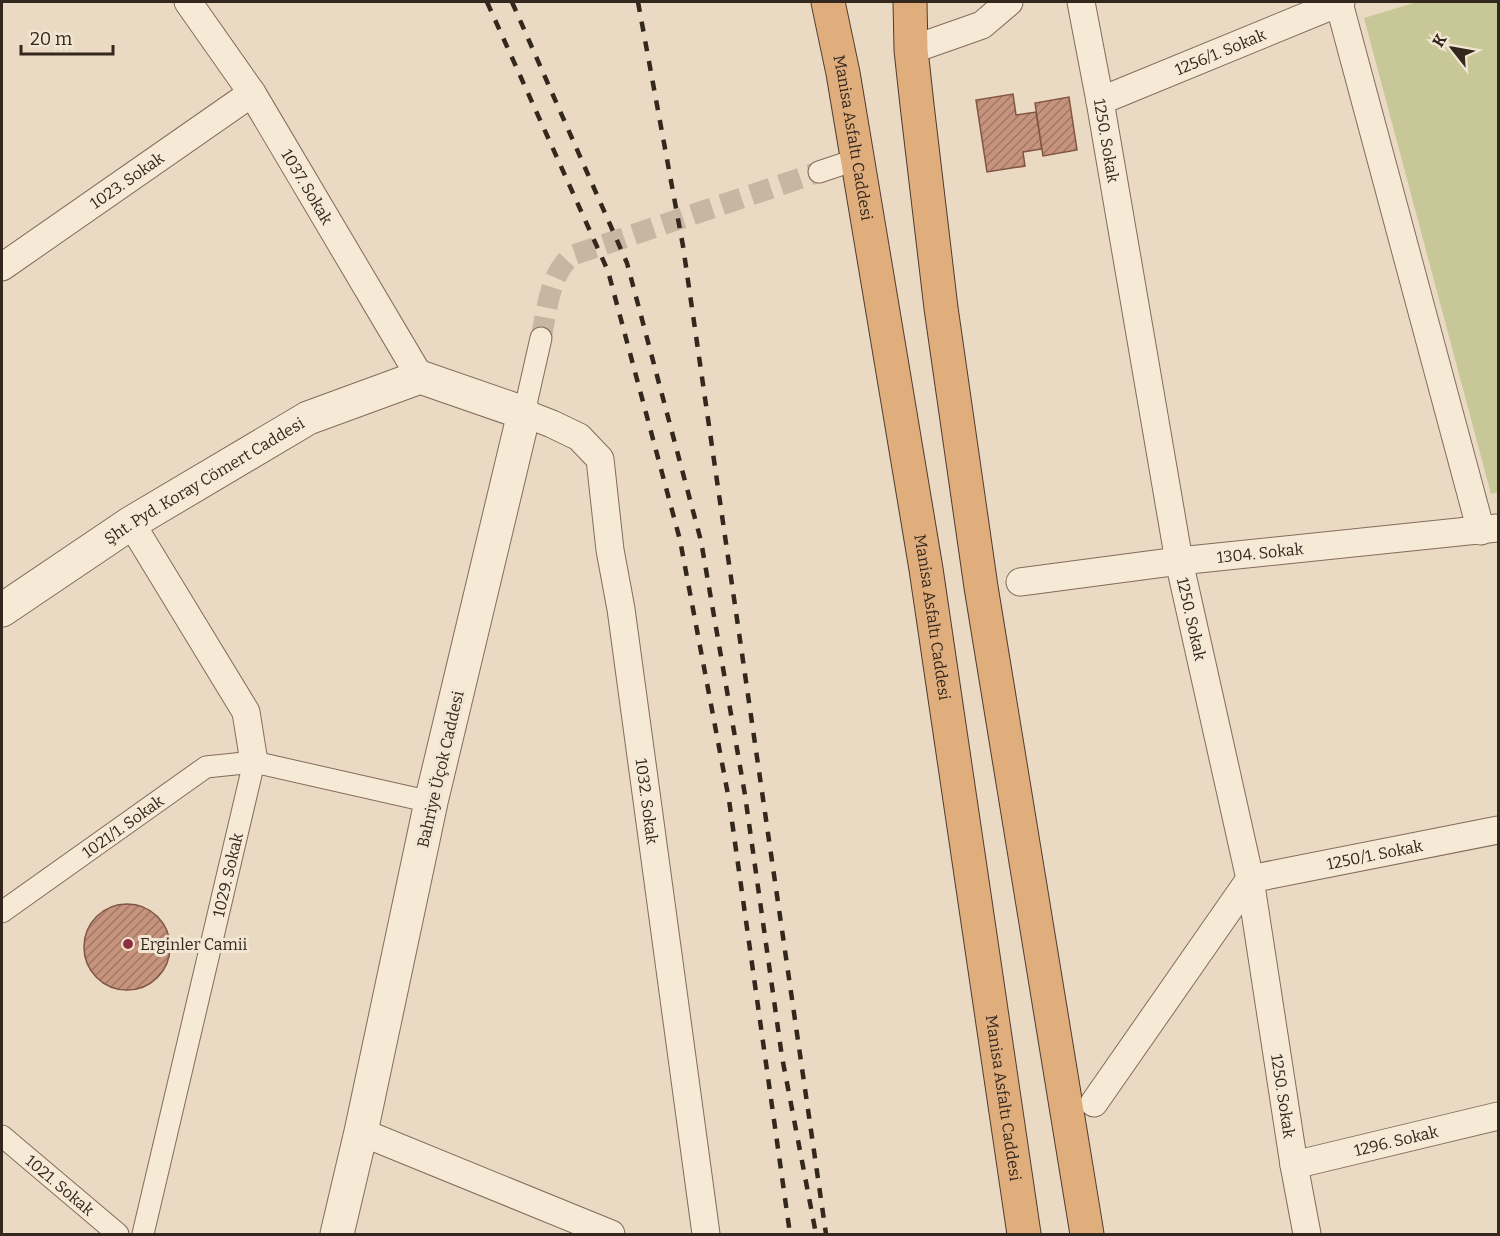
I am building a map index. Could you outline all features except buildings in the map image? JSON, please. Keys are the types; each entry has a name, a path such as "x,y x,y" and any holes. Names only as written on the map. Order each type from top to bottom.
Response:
{"highway":[{"name":"Manisa Asfaltı Caddesi","path":"828,2 858,159 926,569 1023,1234"},
{"path":"910,2 910,50 941,308 981,587 1087,1234"}],"street":[{"name":"1037. Sokak","path":"188,2 252,93 420,377"},
{"path":"910,50 982,25 1009,2"},
{"name":"1250. Sokak","path":"1081,2 1101,101 1179,561 1250,879 1294,1165 1307,1234"},
{"path":"1340,2 1490,530"},
{"name":"1256/1. Sokak","path":"1101,101 1340,2"},
{"name":"1023. Sokak","path":"5,256 252,93"},
{"path":"819,172 858,159"},
{"path":"420,377 524,413 541,338"},
{"name":"Şht. Pyd. Koray Cömert Caddesi","path":"2,610 131,523 308,418 420,377"},
{"name":"Bahriye Üçok Caddesi","path":"338,1234 431,802 524,413"},
{"name":"1032. Sokak","path":"524,413 579,437 600,459 610,550 621,609 706,1234"},
{"path":"131,523 246,712 254,762 431,802"},
{"name":"1304. Sokak","path":"1020,582 1179,561 1490,530"},
{"name":"1021/1. Sokak","path":"2,912 206,767 254,762"},
{"name":"1029. Sokak","path":"143,1234 254,762"},
{"name":"1250/1. Sokak","path":"1250,879 1498,830"},
{"path":"1094,1102 1250,879"},
{"name":"1296. Sokak","path":"1294,1165 1498,1116"},
{"path":"361,1132 611,1234"},
{"name":"1021. Sokak","path":"2,1137 118,1234"}],"green space":[{"path":"1417,2 1498,2 1498,492 1491,494 1364,18"}],"tunnel":[{"path":"541,338 554,282 565,263 573,255 819,172"}],"railway":[{"path":"487,2 608,271 680,540 729,800 790,1234"},
{"path":"512,2 627,263 701,541 745,795 782,1057 816,1234"},
{"path":"638,2 683,246 826,1234"}],"place":[{"name":"Erginler Camii","path":"128,944"}]}
